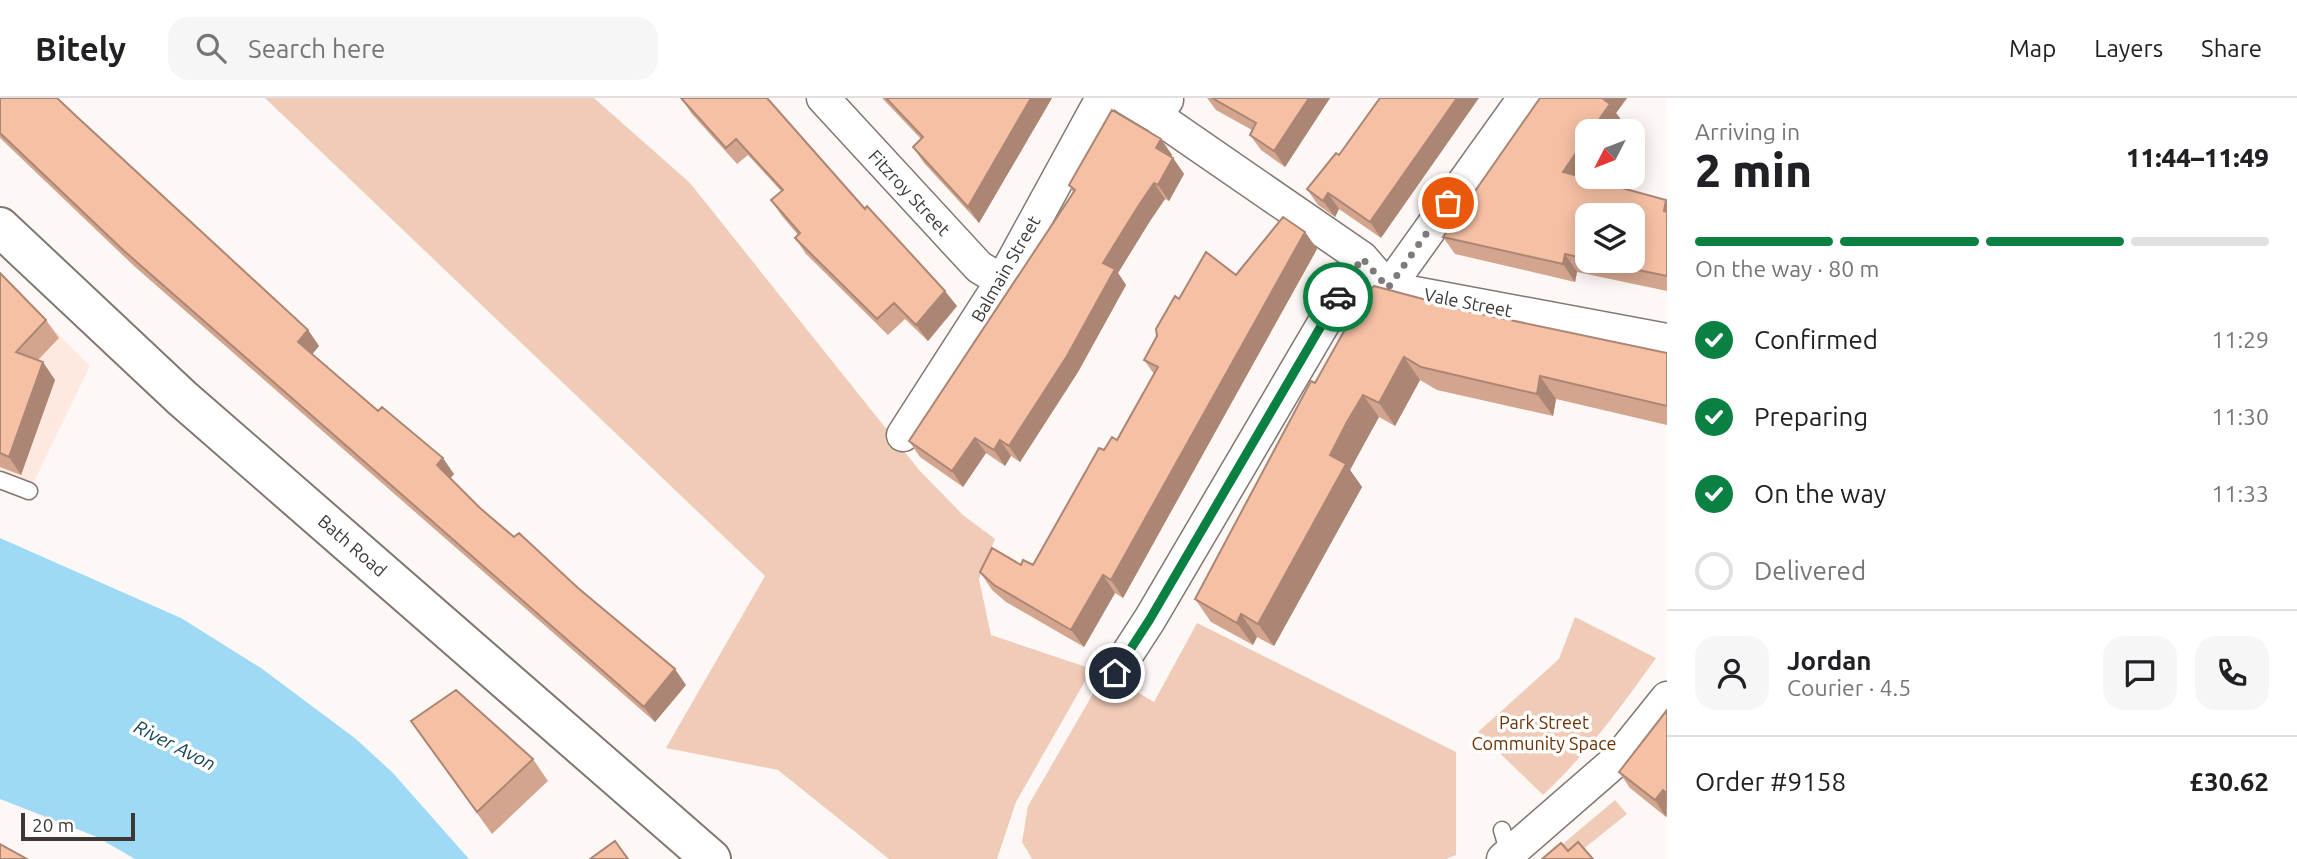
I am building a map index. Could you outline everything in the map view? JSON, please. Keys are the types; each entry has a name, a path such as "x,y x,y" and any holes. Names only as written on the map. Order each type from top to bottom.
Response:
{"highway":[{"name":"Bath Road","path":"0,227 182,398 711,859"}],"street":[{"name":"Fitzroy Street","path":"823,98 979,267 1002,281"},
{"name":"Balmain Street","path":"903,435 1002,281 1102,98"},
{"path":"1126,98 1162,107 1362,258 1388,288 1524,98"},
{"path":"1115,673 1150,619 1362,258"},
{"name":"Vale Street","path":"1388,288 1667,340"},
{"path":"1505,848 1618,760 1667,698"}],"lane":[{"path":"0,480 29,491"}],"shaded area":[{"path":"0,275 90,366 25,500 0,490"}],"green space":[{"path":"265,98 594,98 690,183 920,471 963,515 995,539 979,579 991,635 1092,669 1016,802 997,859 889,859 778,770 666,748 765,576"},
{"name":"Park Street Community Space","path":"1575,617 1656,658 1589,747 1543,795 1478,732 1559,659"},
{"path":"1197,623 1456,752 1456,855 1446,859 1032,859 1022,842 1028,806 1105,673 1154,702"},
{"path":"1615,800 1627,814 1571,859 1545,859"}],"water":[{"name":"River Avon","path":"0,538 181,618 261,668 356,739 393,773 469,859 135,859 97,837 0,799"}],"building":[{"path":"0,98 57,98 308,330 298,342 378,411 382,407 443,458 437,465 480,508 514,537 519,533 578,588 675,669 644,707 123,250 0,133"},
{"path":"681,98 767,98 865,209 867,206 945,291 916,325 894,303 877,319 795,238 800,233 771,200 783,190 736,139 726,148"},
{"path":"886,98 1031,98 968,207 913,147 923,137"},
{"path":"1212,98 1309,98 1274,151 1250,135 1256,123"},
{"path":"1380,98 1457,98 1370,222 1328,193 1323,201 1307,189 1336,153 1339,155"},
{"path":"1540,98 1602,98 1610,104 1599,119 1575,119 1575,154 1563,172 1575,175 1575,189 1626,189 1666,200 1664,211 1667,212 1667,276 1645,271 1645,203 1575,203 1575,256 1565,254 1563,264 1443,237"},
{"path":"1112,110 1161,139 1156,148 1173,158 1158,185 1154,183 1103,263 1115,269 1067,356 1009,446 1000,440 994,450 975,438 952,471 909,441 1075,190 1069,185"},
{"path":"1283,217 1305,232 1111,580 1103,575 1071,630 994,585 980,572 992,548 1021,565 1023,560 1033,565 1099,448 1104,450 1112,437 1117,440 1158,367 1144,360 1157,336 1156,329 1175,296 1179,299 1206,252 1236,275"},
{"path":"0,273 46,320 16,352 43,362 9,457 0,453"},
{"path":"1374,286 1472,312 1667,353 1667,406 1540,376 1537,394 1421,367 1404,357 1379,403 1363,395 1347,422 1330,455 1346,464 1258,624 1241,614 1237,623 1195,599 1311,381 1315,383 1365,294"},
{"path":"456,690 533,759 477,812 411,721"},
{"path":"1667,710 1667,794 1663,790 1655,800 1619,772"},
{"path":"615,841 628,859 590,859"},
{"path":"1578,842 1593,859 1542,859 1561,843 1568,851"},
{"path":"0,844 27,859 0,859"}],"way so far":[{"path":"1338,297 1362,258 1388,288 1448,203"}],"route":[{"path":"1115,673 1150,619 1338,297"}]}
